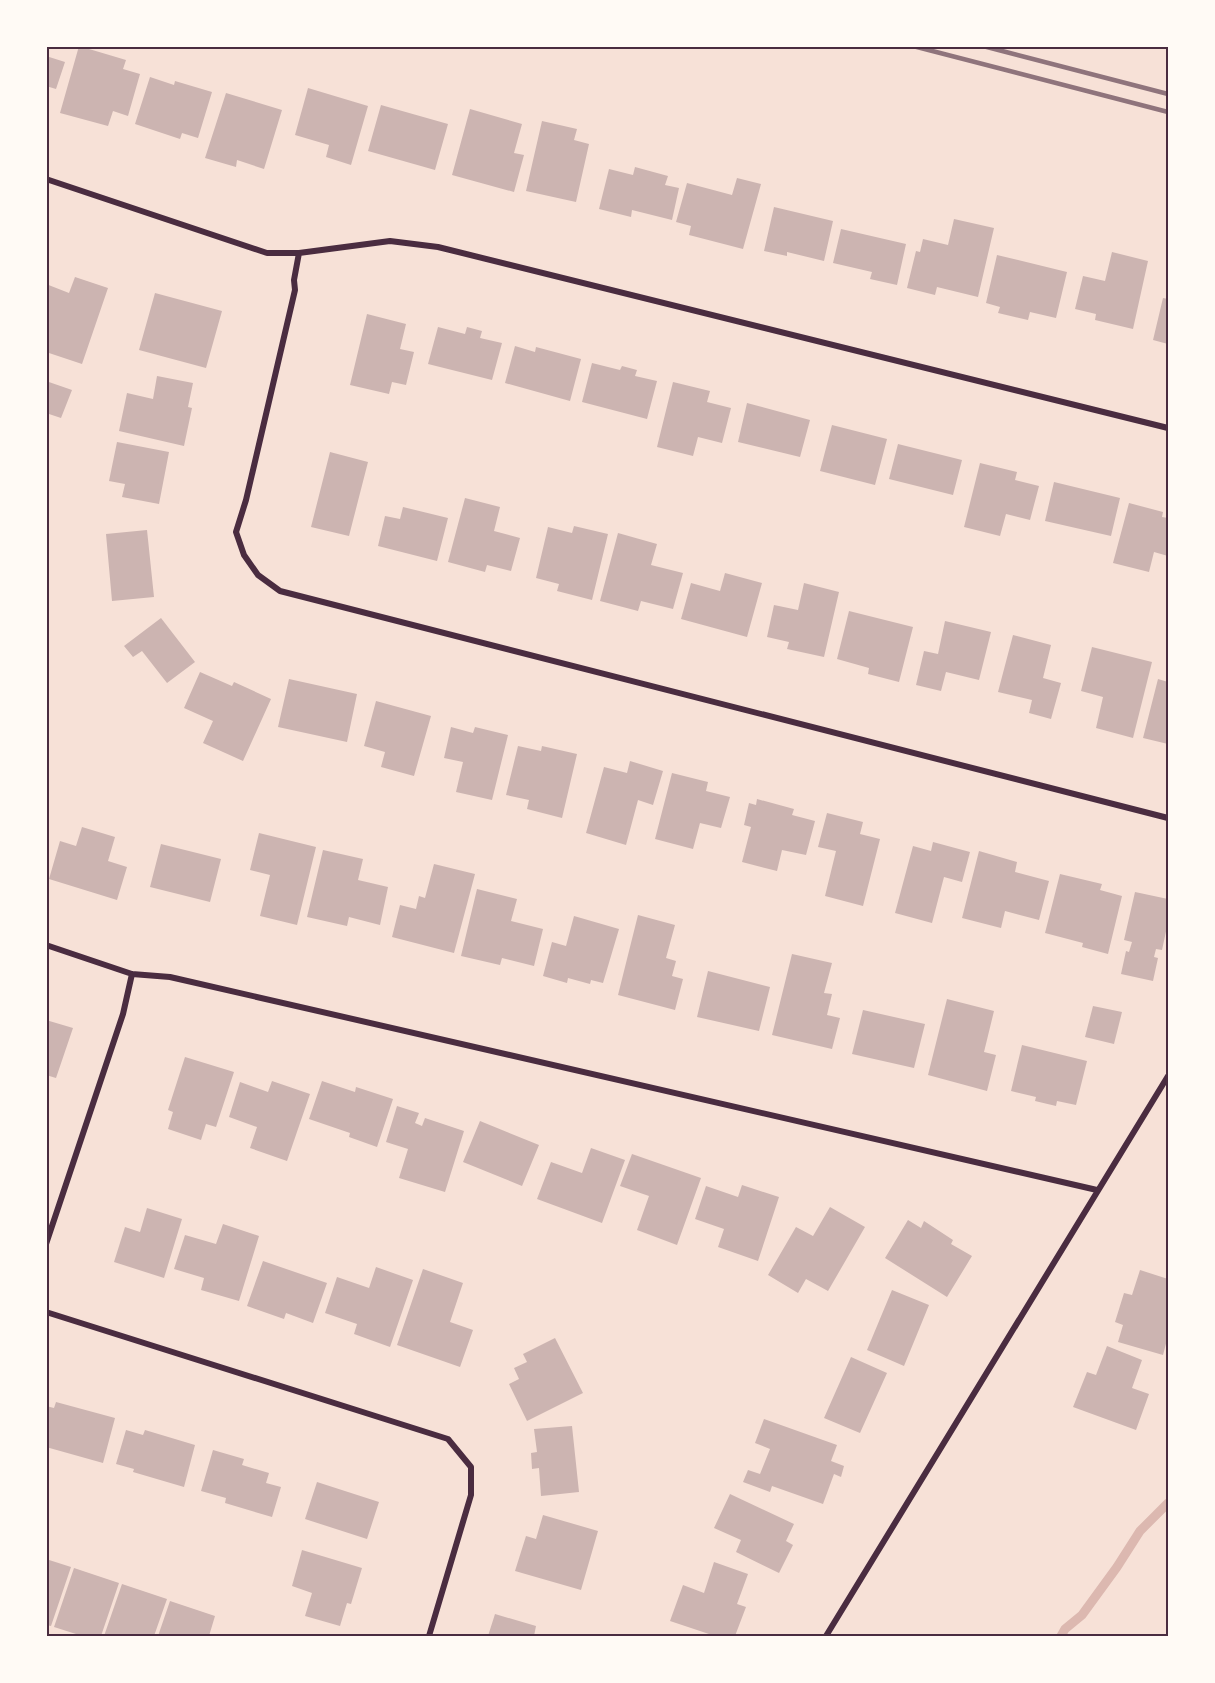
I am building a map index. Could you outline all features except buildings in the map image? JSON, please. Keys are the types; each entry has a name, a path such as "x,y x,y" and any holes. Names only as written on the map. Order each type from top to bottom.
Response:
{"street":[{"path":"46,179 267,252 299,253 390,241 438,247 1168,429"},
{"path":"299,253 294,280 295,290 246,500 236,532 244,555 258,575 280,591 1168,818"},
{"path":"46,945 132,974 170,976 1097,1191"},
{"path":"46,1244 123,1014 132,974"},
{"path":"826,1636 1168,1076"},
{"path":"46,1312 448,1439 471,1467 471,1495 429,1636"}],"waterway":[{"path":"1061,1636 1065,1629 1082,1615 1140,1531 1168,1503"}],"railway":[{"path":"913,46 1168,112"},
{"path":"983,46 1168,94"}]}
